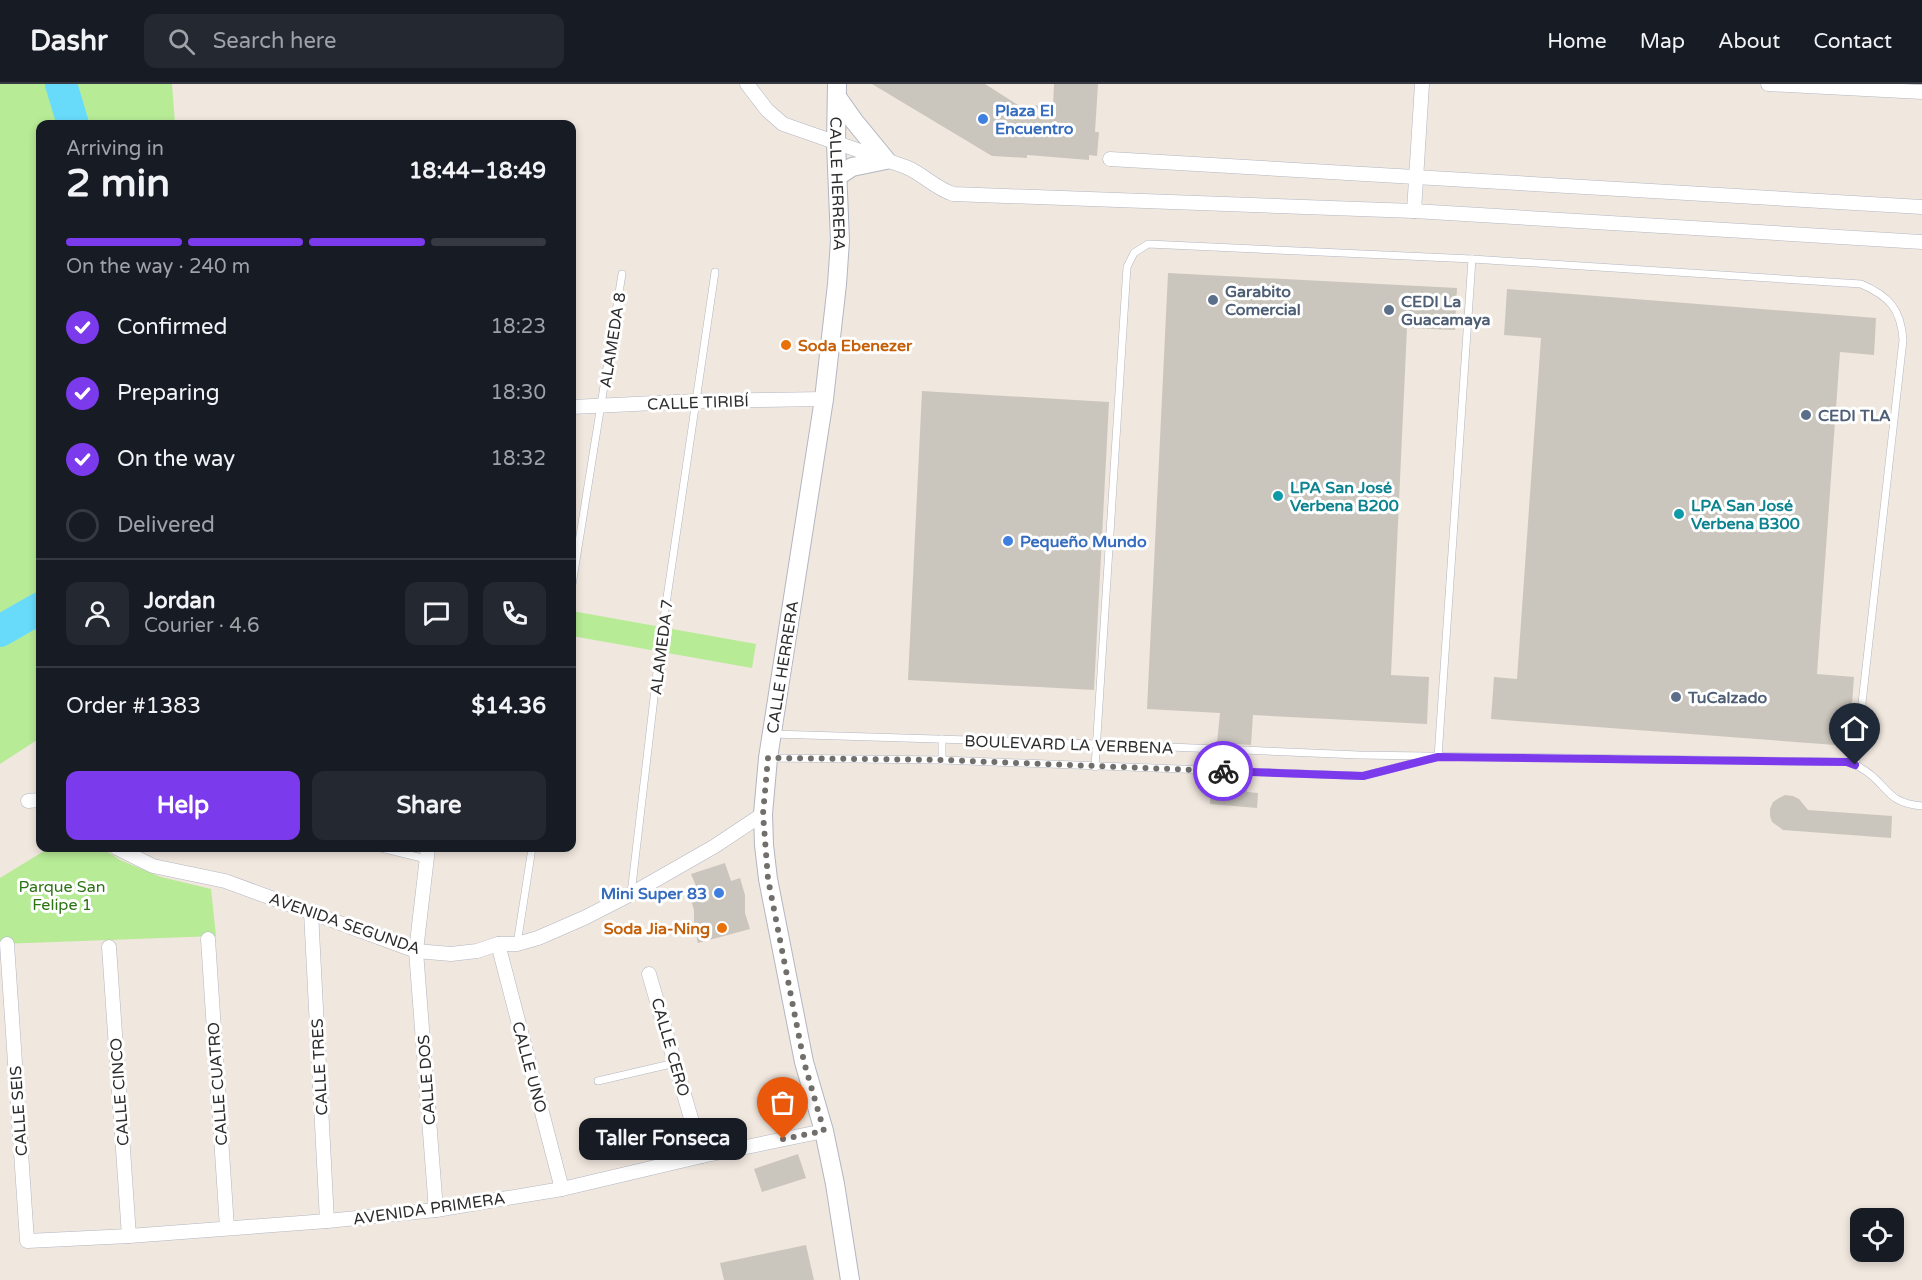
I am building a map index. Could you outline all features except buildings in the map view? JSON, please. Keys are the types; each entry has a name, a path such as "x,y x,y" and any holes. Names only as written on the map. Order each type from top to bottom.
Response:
{"street":[{"path":"747,84 767,110 783,124 914,170 940,190 953,194 1414,211 1922,242"},
{"path":"1414,211 1422,84"},
{"path":"1768,84 1922,92"},
{"path":"837,91 854,121 886,160"},
{"name":"CALLE HERRERA","path":"837,91 836,143 840,241 837,284 824,399 768,758 763,814 768,879 775,918 804,1062 824,1131 836,1184 850,1280"},
{"path":"1110,159 1922,207"},
{"path":"838,176 852,167 886,160"},
{"name":"CALLE TIRIBÍ","path":"576,407 697,401 824,399"},
{"name":"AVENIDA SEGUNDA","path":"125,852 153,866 225,881 416,951 451,954 477,951 498,944 518,944 584,918 715,846 763,814"},
{"path":"416,951 427,853"},
{"name":"CALLE TRES","path":"311,912 327,1221"},
{"name":"CALLE CUATRO","path":"208,939 227,1228"},
{"name":"CALLE SEIS","path":"7,944 27,1241"},
{"name":"CALLE UNO","path":"498,944 562,1189"},
{"name":"CALLE CINCO","path":"110,947 129,1236"},
{"name":"CALLE DOS","path":"416,951 436,1210"},
{"name":"CALLE CERO","path":"649,974 702,1156"},
{"name":"AVENIDA PRIMERA","path":"27,1241 327,1221 436,1210 562,1189 702,1156 824,1131"}],"lane":[{"path":"1095,767 1127,267 1134,253 1148,244 1472,259 1861,284 1876,290 1897,311 1902,325 1903,340 1855,765 1862,768 1897,800 1904,804 1922,806"},
{"path":"1438,757 1472,259"},
{"name":"ALAMEDA 7","path":"631,894 661,638 715,272"},
{"name":"ALAMEDA 8","path":"576,560 622,274"},
{"name":"BOULEVARD LA VERBENA","path":"772,734 1438,757 1847,762 1855,765"},
{"path":"942,739 942,760"},
{"name":"BOULEVARD LA VERBENA","path":"768,758 942,760 1363,776 1438,757"},
{"path":"518,944 531,852"},
{"path":"598,1081 675,1063"}],"green space":[{"path":"0,84 172,84 175,120 36,120 36,741 0,764"},
{"path":"576,612 756,644 752,668 576,637"},
{"name":"Parque San Felipe 1","path":"42,852 108,852 120,860 161,877 211,889 216,936 0,944 0,878"}],"waterway":[{"path":"61,84 72,120"},
{"path":"0,631 36,610"}],"way so far":[{"path":"783,1139 824,1131 804,1062 768,879 763,814 768,758 942,760 1223,771"}],"place":[{"name":"Plaza El Encuentro","path":"983,119"},
{"name":"Garabito Comercial","path":"1213,300"},
{"name":"CEDI La Guacamaya","path":"1389,310"},
{"name":"Soda Ebenezer","path":"786,345"},
{"name":"CEDI TLA","path":"1806,415"},
{"name":"LPA San José Verbena B200","path":"1278,496"},
{"name":"LPA San José Verbena B300","path":"1679,514"},
{"name":"Pequeño Mundo","path":"1008,541"},
{"name":"TuCalzado","path":"1676,697"},
{"name":"Mini Super 83","path":"719,893"},
{"name":"Soda Jia-Ning","path":"722,928"},
{"name":"Taller Fonseca","path":"783,1139"}],"route":[{"path":"1223,771 1363,776 1438,757 1847,762 1855,765"}]}
